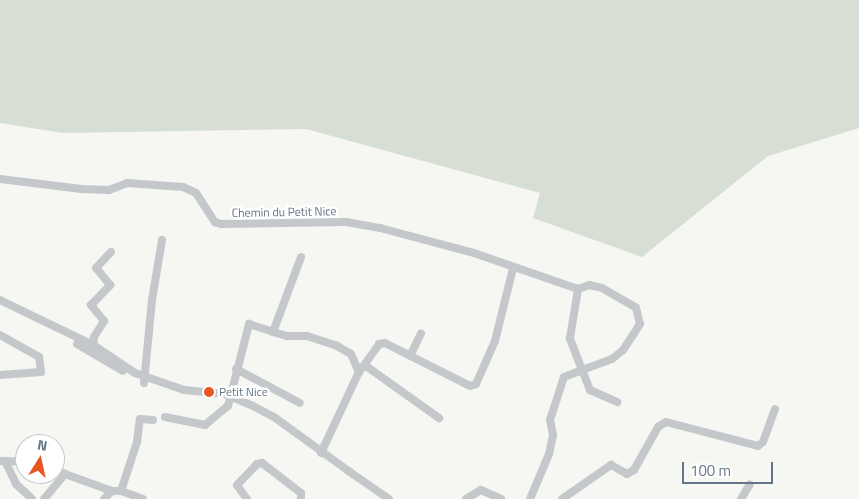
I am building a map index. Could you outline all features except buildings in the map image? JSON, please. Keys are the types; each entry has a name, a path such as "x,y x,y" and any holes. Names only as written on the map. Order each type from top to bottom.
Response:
{"street":[{"name":"Chemin du Petit Nice","path":"0,179 81,189 109,190 127,183 183,187 196,193 215,222 221,224 346,222 416,236 578,290"},
{"path":"145,380 152,300 162,240"},
{"path":"94,349 94,337 104,321 91,305 110,285 96,268 111,252"},
{"path":"273,332 301,257"},
{"path":"322,452 359,372 366,366 379,344 385,343 470,386 476,384 495,341 513,268"},
{"path":"530,499 549,454 553,435 550,420 559,387 564,378 582,370 612,359 623,350 640,324 640,317 636,308 602,288 589,285 578,290 570,338 582,370 590,390 617,402"},
{"path":"0,300 94,349 145,380 184,394 228,397 255,410 322,452 389,499"},
{"path":"165,417 205,425 228,406 228,397 249,324 287,336 307,336 337,346 351,354 359,372"},
{"path":"410,356 421,332"},
{"path":"0,335 39,357 41,372 0,375"},
{"path":"366,366 438,418"},
{"path":"236,369 300,403"},
{"path":"562,499 612,465 627,474 634,470 658,426 666,422 758,446 763,442 775,409"},
{"path":"121,491 137,442 140,419 153,420"},
{"path":"2,461 15,462"},
{"path":"2,461 16,484 32,499"},
{"path":"247,499 237,485 257,464 262,463 301,493 300,499"},
{"path":"65,474 112,491 121,491 143,499"},
{"path":"44,499 57,484"},
{"path":"742,499 750,484"},
{"path":"466,499 481,490 501,499"},
{"path":"104,499 112,491"}],"shaded area":[{"path":"0,0 859,0 859,128 768,156 642,257 533,218 540,193 306,129 63,133 0,123"}],"place":[{"name":"Petit Nice","path":"209,392"}]}
